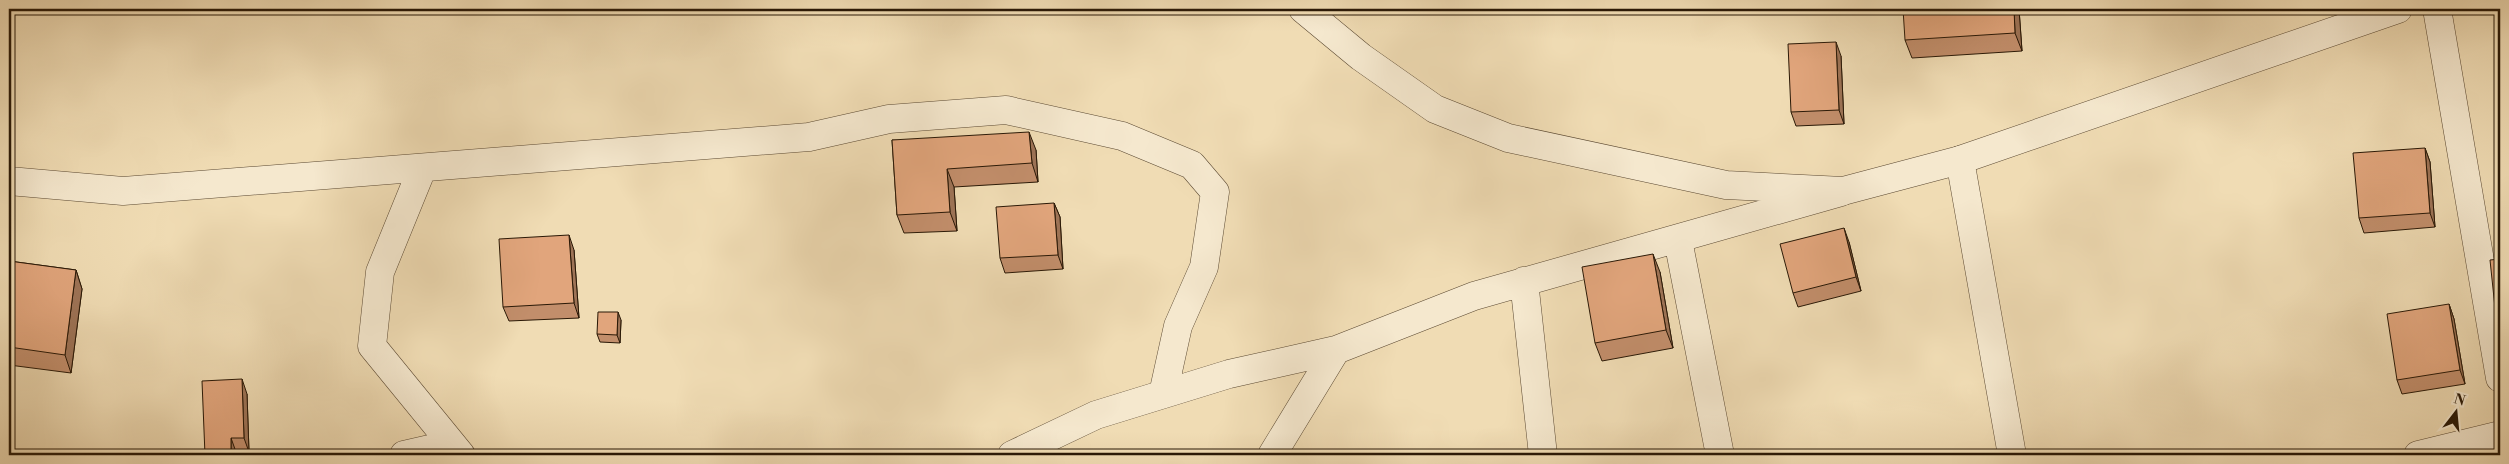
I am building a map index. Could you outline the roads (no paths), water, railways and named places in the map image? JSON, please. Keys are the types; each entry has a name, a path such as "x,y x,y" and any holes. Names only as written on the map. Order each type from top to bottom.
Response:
{"street":[{"path":"1303,9 1361,57 1435,109 1508,138 1726,185 1843,191"},
{"path":"1012,455 1096,415 1229,374 1336,350 1474,296 1524,281 1678,240 1843,191 1960,160 2398,9"},
{"path":"2437,9 2500,378"},
{"path":"9,181 123,191 422,169 809,137 889,119 1006,110 1122,136 1192,165 1215,192 1204,267 1178,326 1164,394"},
{"path":"1960,160 2012,455"},
{"path":"422,169 380,272 372,346 457,450"},
{"path":"1678,240 1720,455"},
{"path":"1524,281 1543,455"},
{"path":"1272,455 1336,350"},
{"path":"2418,455 2500,435"},
{"path":"404,455 457,450"}]}
